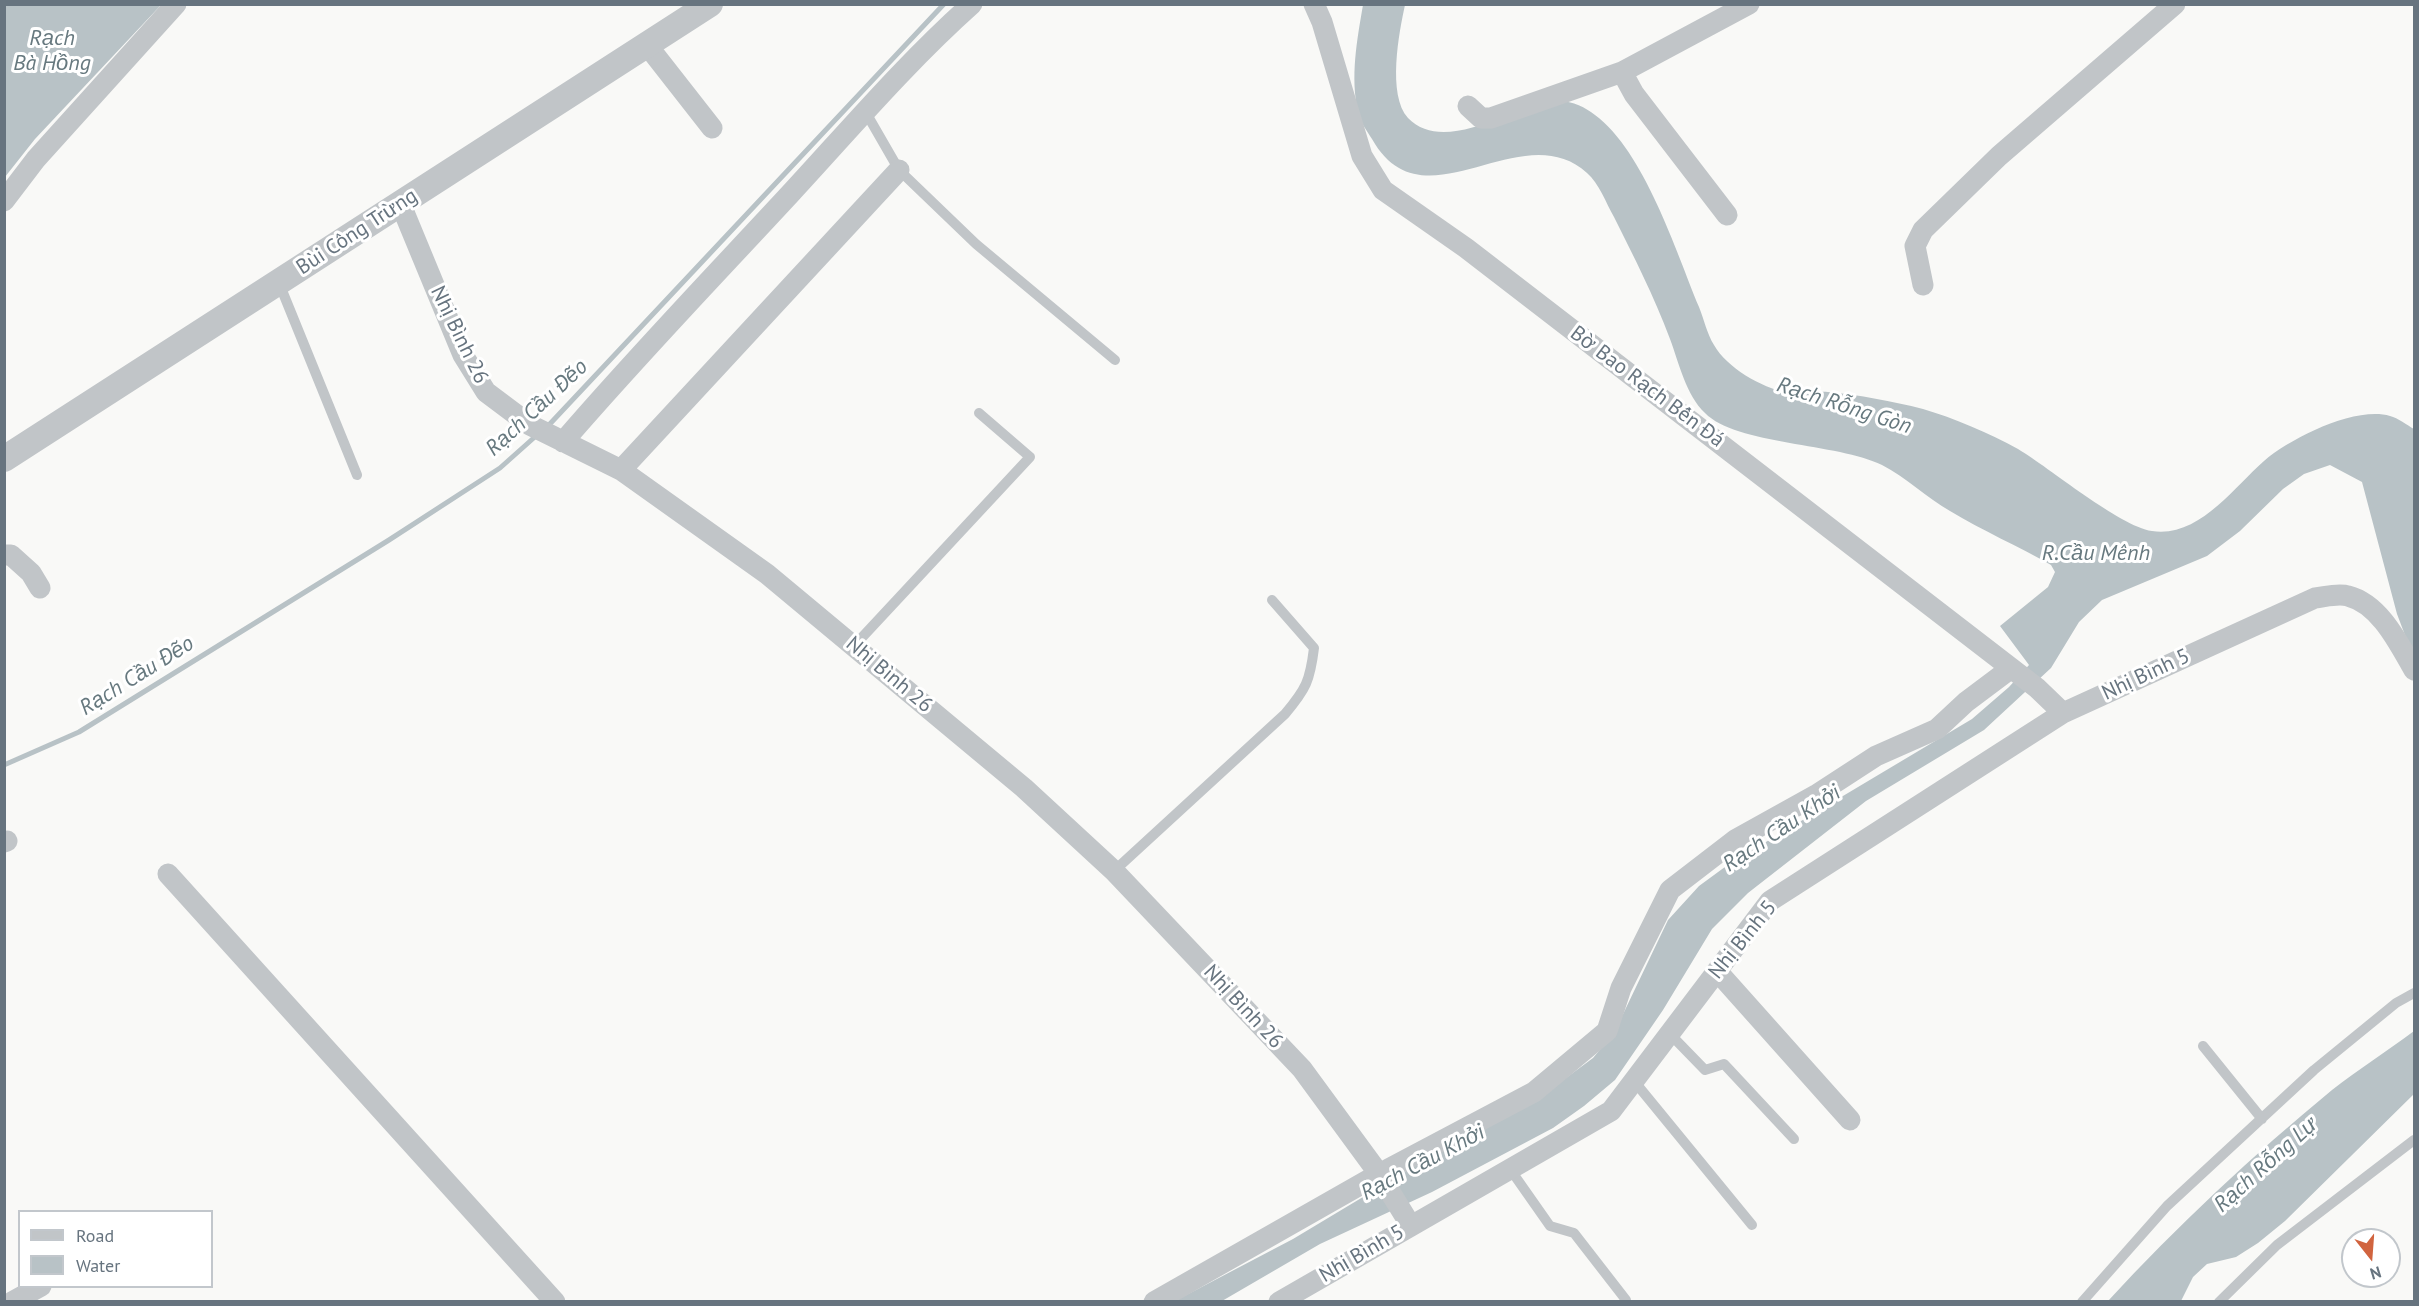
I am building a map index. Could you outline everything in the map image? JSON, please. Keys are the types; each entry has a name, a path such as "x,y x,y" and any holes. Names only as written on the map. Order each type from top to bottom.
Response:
{"street":[{"path":"4,201 36,159 176,4"},
{"name":"Bùi Công Trừng","path":"4,459 710,4"},
{"path":"559,439 797,186 864,110 935,37 972,4"},
{"name":"Bờ Bao Rạch Bến Đá","path":"1314,4 1362,156 1383,190 1466,248 2037,688 2063,713"},
{"path":"1468,106 1481,118 1491,118 1622,72 1749,4"},
{"path":"1923,285 1915,246 1923,230 1999,156 2175,4"},
{"path":"647,45 712,128"},
{"path":"1622,72 1634,94 1727,215"},
{"path":"621,470 899,170"},
{"name":"Nhị Bình 26","path":"400,205 474,375 486,392 530,426 621,470 767,574 1024,788 1114,871 1302,1069 1381,1177 1408,1220"},
{"path":"4,555 11,555 31,573 40,588"},
{"name":"Nhị Bình 5","path":"1279,1302 1408,1220 1510,1169 1611,1111 1770,901 2063,713 2315,598 2348,596 2371,609 2392,632 2415,670"},
{"path":"1154,1302 1534,1092 1607,1031 1622,988 1670,890 1735,840 1816,795 1876,756 1937,729 1966,702 2014,671"},
{"path":"168,874 555,1302"},
{"path":"1717,971 1850,1120"},
{"path":"12,1302 39,1288"}],"lane":[{"path":"864,110 899,170 976,244 1115,360"},
{"path":"279,283 357,475"},
{"path":"854,646 1030,457 979,413"},
{"path":"1114,871 1285,714 1304,692 1311,672 1314,648 1272,600"},
{"path":"2082,1302 2167,1206 2378,1018 2415,993"},
{"path":"1670,1034 1705,1070 1724,1064 1794,1139"},
{"path":"2203,1046 2262,1119"},
{"path":"1634,1081 1752,1225"},
{"path":"2219,1302 2277,1245 2415,1140"},
{"path":"1510,1169 1550,1226 1574,1233 1626,1300"}],"water":[{"name":"Rạch Bà Hồng","path":"5,4 161,5 35,139 5,177"},
{"name":"R.Cầu Mênh","path":"1363,5 1405,5 1396,63 1398,94 1408,118 1423,128 1441,132 1460,130 1540,104 1562,101 1587,109 1613,131 1629,152 1657,204 1714,345 1736,369 1766,386 1787,393 1828,392 1864,397 1911,406 1947,417 2018,449 2104,508 2138,527 2152,531 2169,531 2185,527 2200,519 2276,452 2324,426 2359,416 2376,414 2393,417 2414,429 2414,659 2397,614 2362,482 2330,465 2304,474 2283,489 2240,531 2207,556 2102,600 2079,622 2051,668 1984,730 1866,801 1748,893 1712,929 1663,1010 1615,1080 1584,1106 1553,1128 1432,1192 1320,1244 1222,1301 1173,1302 1293,1239 1448,1146 1547,1092 1593,1058 1614,1033 1668,920 1699,886 1729,864 1972,719 2009,687 2029,665 2000,626 2048,587 2055,572 2051,565 1950,511 1900,475 1882,465 1840,452 1740,432 1720,424 1705,413 1698,406 1688,388 1651,292 1602,194 1587,173 1561,158 1532,155 1445,174 1418,175 1393,164 1372,139 1358,112 1354,72"},
{"name":"Rạch Rỗng Lự","path":"2414,1031 2414,1094 2285,1221 2236,1257 2207,1264 2193,1277 2181,1301 2108,1301 2188,1218 2273,1140 2332,1090"}],"waterway":[{"name":"Rạch Cầu Đẽo","path":"547,427 944,4"},
{"name":"Rạch Cầu Đẽo","path":"4,765 79,732 389,540 500,468 537,435"}],"water label":[{"name":"Rạch Rỗng Gòn","path":"1844,406"},
{"name":"Rạch Cầu Khởi","path":"1782,829"},
{"name":"Rạch Cầu Khởi","path":"1423,1163"}]}
